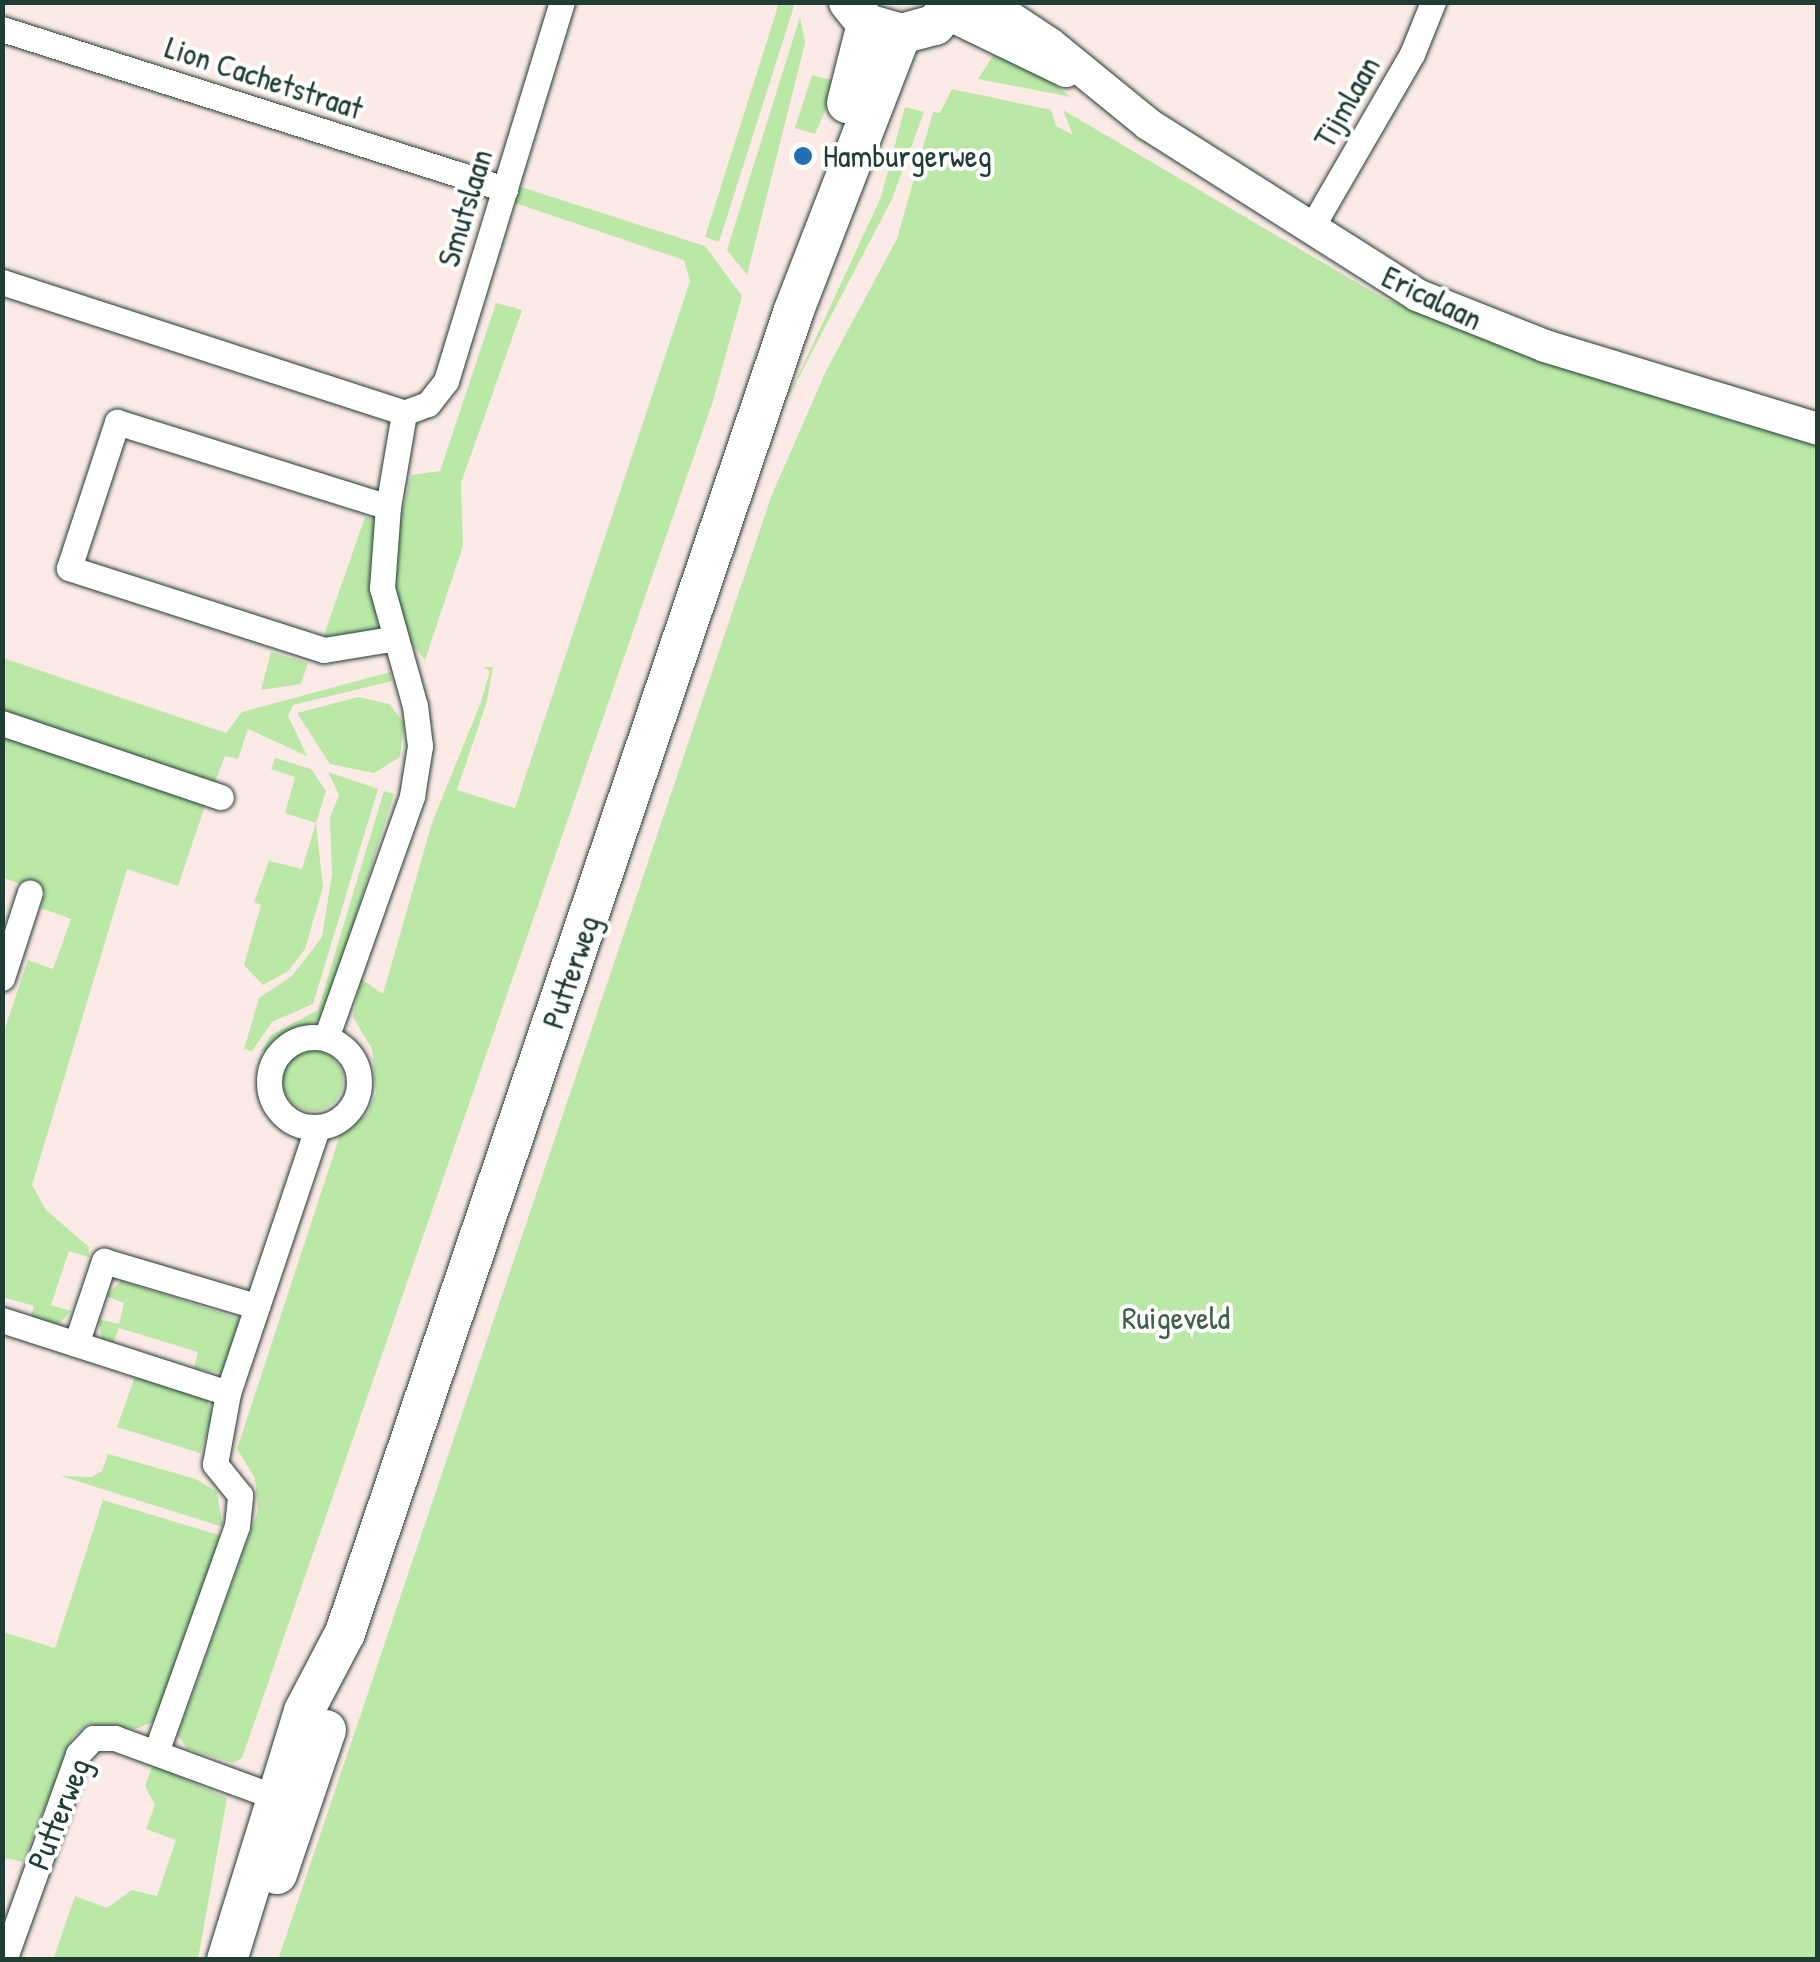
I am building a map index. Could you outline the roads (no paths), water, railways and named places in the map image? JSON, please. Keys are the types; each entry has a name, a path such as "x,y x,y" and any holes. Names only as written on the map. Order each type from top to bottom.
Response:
{"main road":[{"path":"872,20 918,32 950,8"},
{"name":"Putterweg","path":"227,1960 304,1711 345,1633 794,310 872,20"},
{"name":"Putterweg","path":"241,1960 302,1806 332,1711 345,1633"}],"street":[{"name":"Smutslaan","path":"404,413 428,404 446,381 562,2"},
{"name":"Ericalaan","path":"987,2 1050,44 1089,80"},
{"name":"Tijmlaan","path":"1310,230 1412,54 1433,2"},
{"name":"Ericalaan","path":"950,8 1089,80 1310,230 1417,295 1475,321 1818,429"},
{"name":"Lion Cachetstraat","path":"2,29 505,189"},
{"path":"2,282 404,413 388,507 382,588 391,639 416,706 420,746 412,796 326,1038"},
{"path":"388,507 117,422 69,568 324,650 391,639"},
{"path":"2,724 221,797"},
{"path":"2,978 30,892"},
{"path":"326,1038 352,1057 360,1091 339,1121 317,1128 287,1120 268,1086 278,1054 292,1042 326,1038"},
{"path":"156,1752 237,1526 240,1495 214,1464 228,1393 317,1128"},
{"path":"76,1344 104,1261 256,1306"},
{"path":"2,1320 228,1393"},
{"name":"Putterweg","path":"4,1960 78,1754 93,1738 156,1752 275,1796"}],"place":[{"name":"Hamburgerweg","path":"803,156"}],"park label":[{"name":"Ruigeveld","path":"1176,1318"}]}
